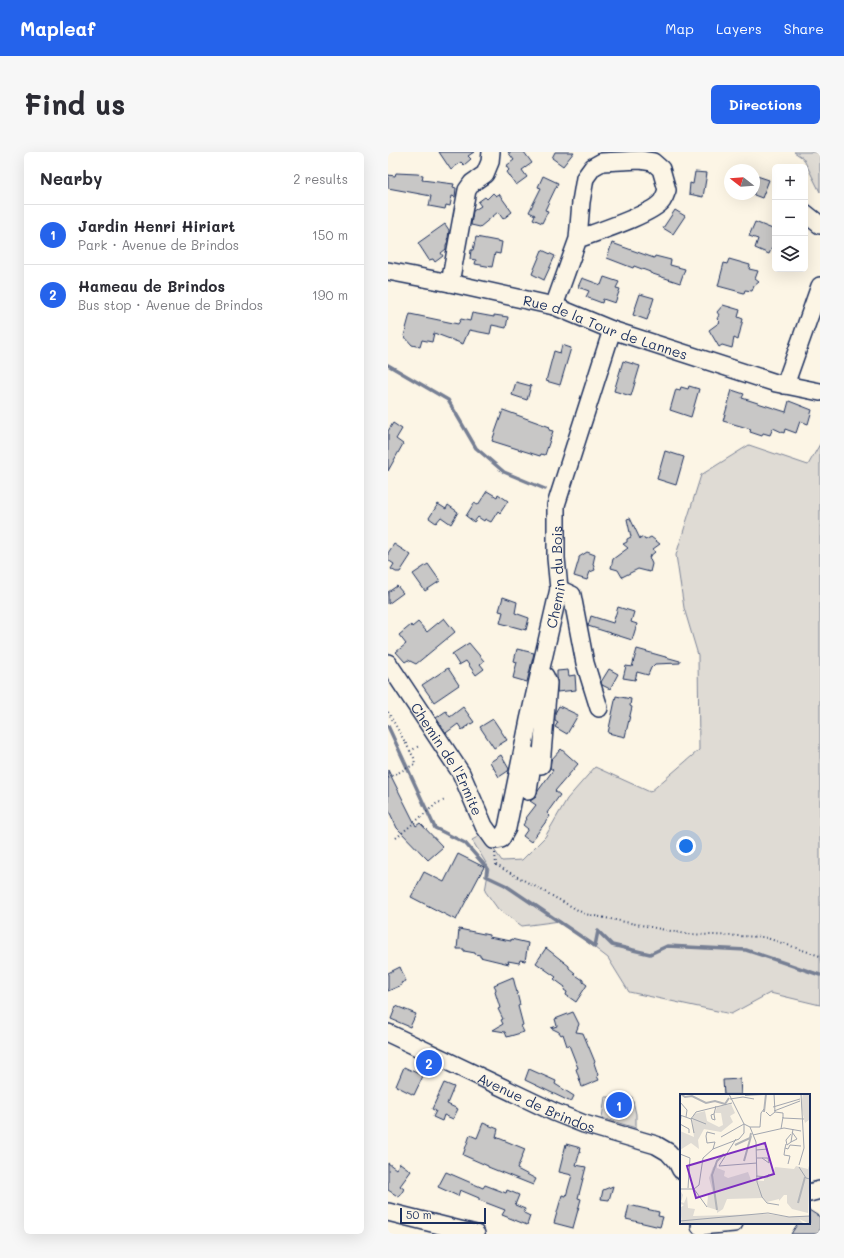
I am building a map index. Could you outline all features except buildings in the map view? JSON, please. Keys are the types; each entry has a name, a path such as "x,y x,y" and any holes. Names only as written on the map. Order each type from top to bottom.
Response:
{"street":[{"path":"450,283 467,190 472,183 485,174 490,162 491,152"},
{"path":"554,306 578,239 581,202 586,178 593,167 602,162 640,160 653,162 662,169 667,190 662,202 650,211 602,231 578,239"},
{"path":"808,215 820,225"},
{"name":"Rue de la Tour de Lannes","path":"388,271 554,306 612,330 785,385 820,392"},
{"path":"785,385 820,286"},
{"name":"Chemin du Bois","path":"494,840 501,839 507,828 559,589 556,558 556,505 612,330"},
{"path":"559,589 572,596 585,663 599,708"},
{"name":"Chemin de l'Ermite","path":"388,663 461,773 484,826 494,840"},
{"path":"540,674 545,676 548,683 541,765"},
{"path":"523,751 530,756 532,765 528,791"},
{"name":"Avenue de Brindos","path":"388,1033 560,1114 584,1124 656,1145 668,1152 680,1168"},
{"path":"810,1193 820,1190"},
{"path":"388,1212 473,1234"},
{"path":"699,1228 727,1224"}],"path":[{"path":"388,712 414,758 415,764 388,778"},
{"path":"410,752 419,746"},
{"path":"396,838 436,804 445,800"},
{"path":"494,840 496,865 585,914 686,934 764,937 820,956"}],"shaded area":[{"path":"794,152 820,152 820,192 808,168 808,164 806,164 803,158"},
{"path":"820,444 820,1005 770,993 731,1014 629,992 608,958 560,921 522,926 498,909 485,891 489,868 472,840 483,834 502,861 522,860 545,837 567,799 595,767 650,792 699,750 698,655 684,608 676,555 701,475 749,445 808,465"},
{"path":"605,1097 632,1097 636,1114 636,1128 602,1118"}],"waterway":[{"path":"388,365 448,400 476,448 504,472 545,489"},
{"path":"388,726 435,828 465,843 487,868 486,876 505,885 595,946 598,931 612,945 650,954 667,946 746,950 820,975"}],"place":[{"name":"Hameau de Brindos","path":"429,1063"},
{"name":"Jardin Henri Hiriart","path":"619,1105"}]}
